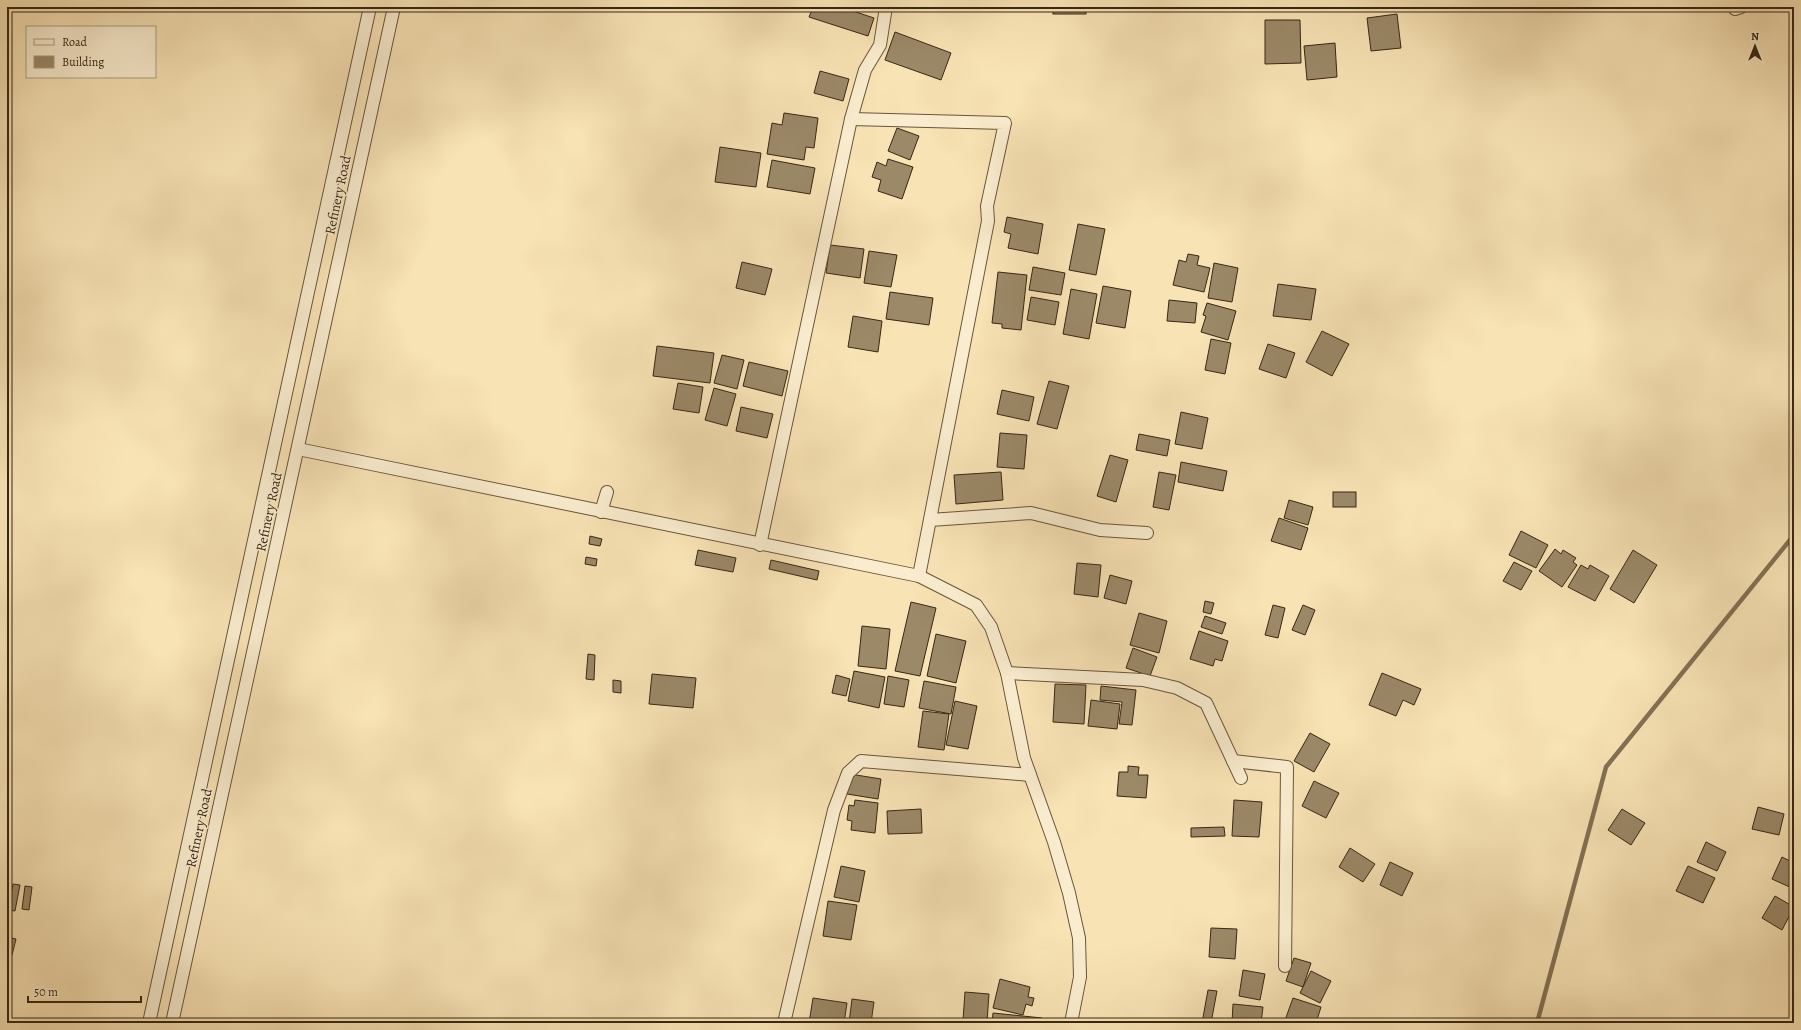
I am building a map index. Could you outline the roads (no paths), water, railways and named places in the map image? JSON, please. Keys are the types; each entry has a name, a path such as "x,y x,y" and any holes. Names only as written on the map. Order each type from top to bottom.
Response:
{"street":[{"name":"Refinery Road","path":"149,1023 370,7"},
{"name":"Refinery Road","path":"172,1023 394,7"},
{"path":"760,545 851,119 865,70 880,46 886,7"},
{"path":"851,119 1005,123 987,206 988,221 919,576"},
{"path":"298,449 760,545 919,576 976,605 991,627 1007,673 1024,758 1054,842 1069,893 1079,938 1080,976 1071,1023"},
{"path":"601,512 607,492"},
{"path":"930,520 1031,513 1100,530 1147,533"},
{"path":"1007,673 1143,680 1177,688 1206,703 1241,778"},
{"path":"784,1023 834,810 848,773 861,761 1030,775"},
{"path":"1233,761 1287,767 1285,966"}],"waterway":[{"path":"1537,1023 1606,767 1794,535"}]}
